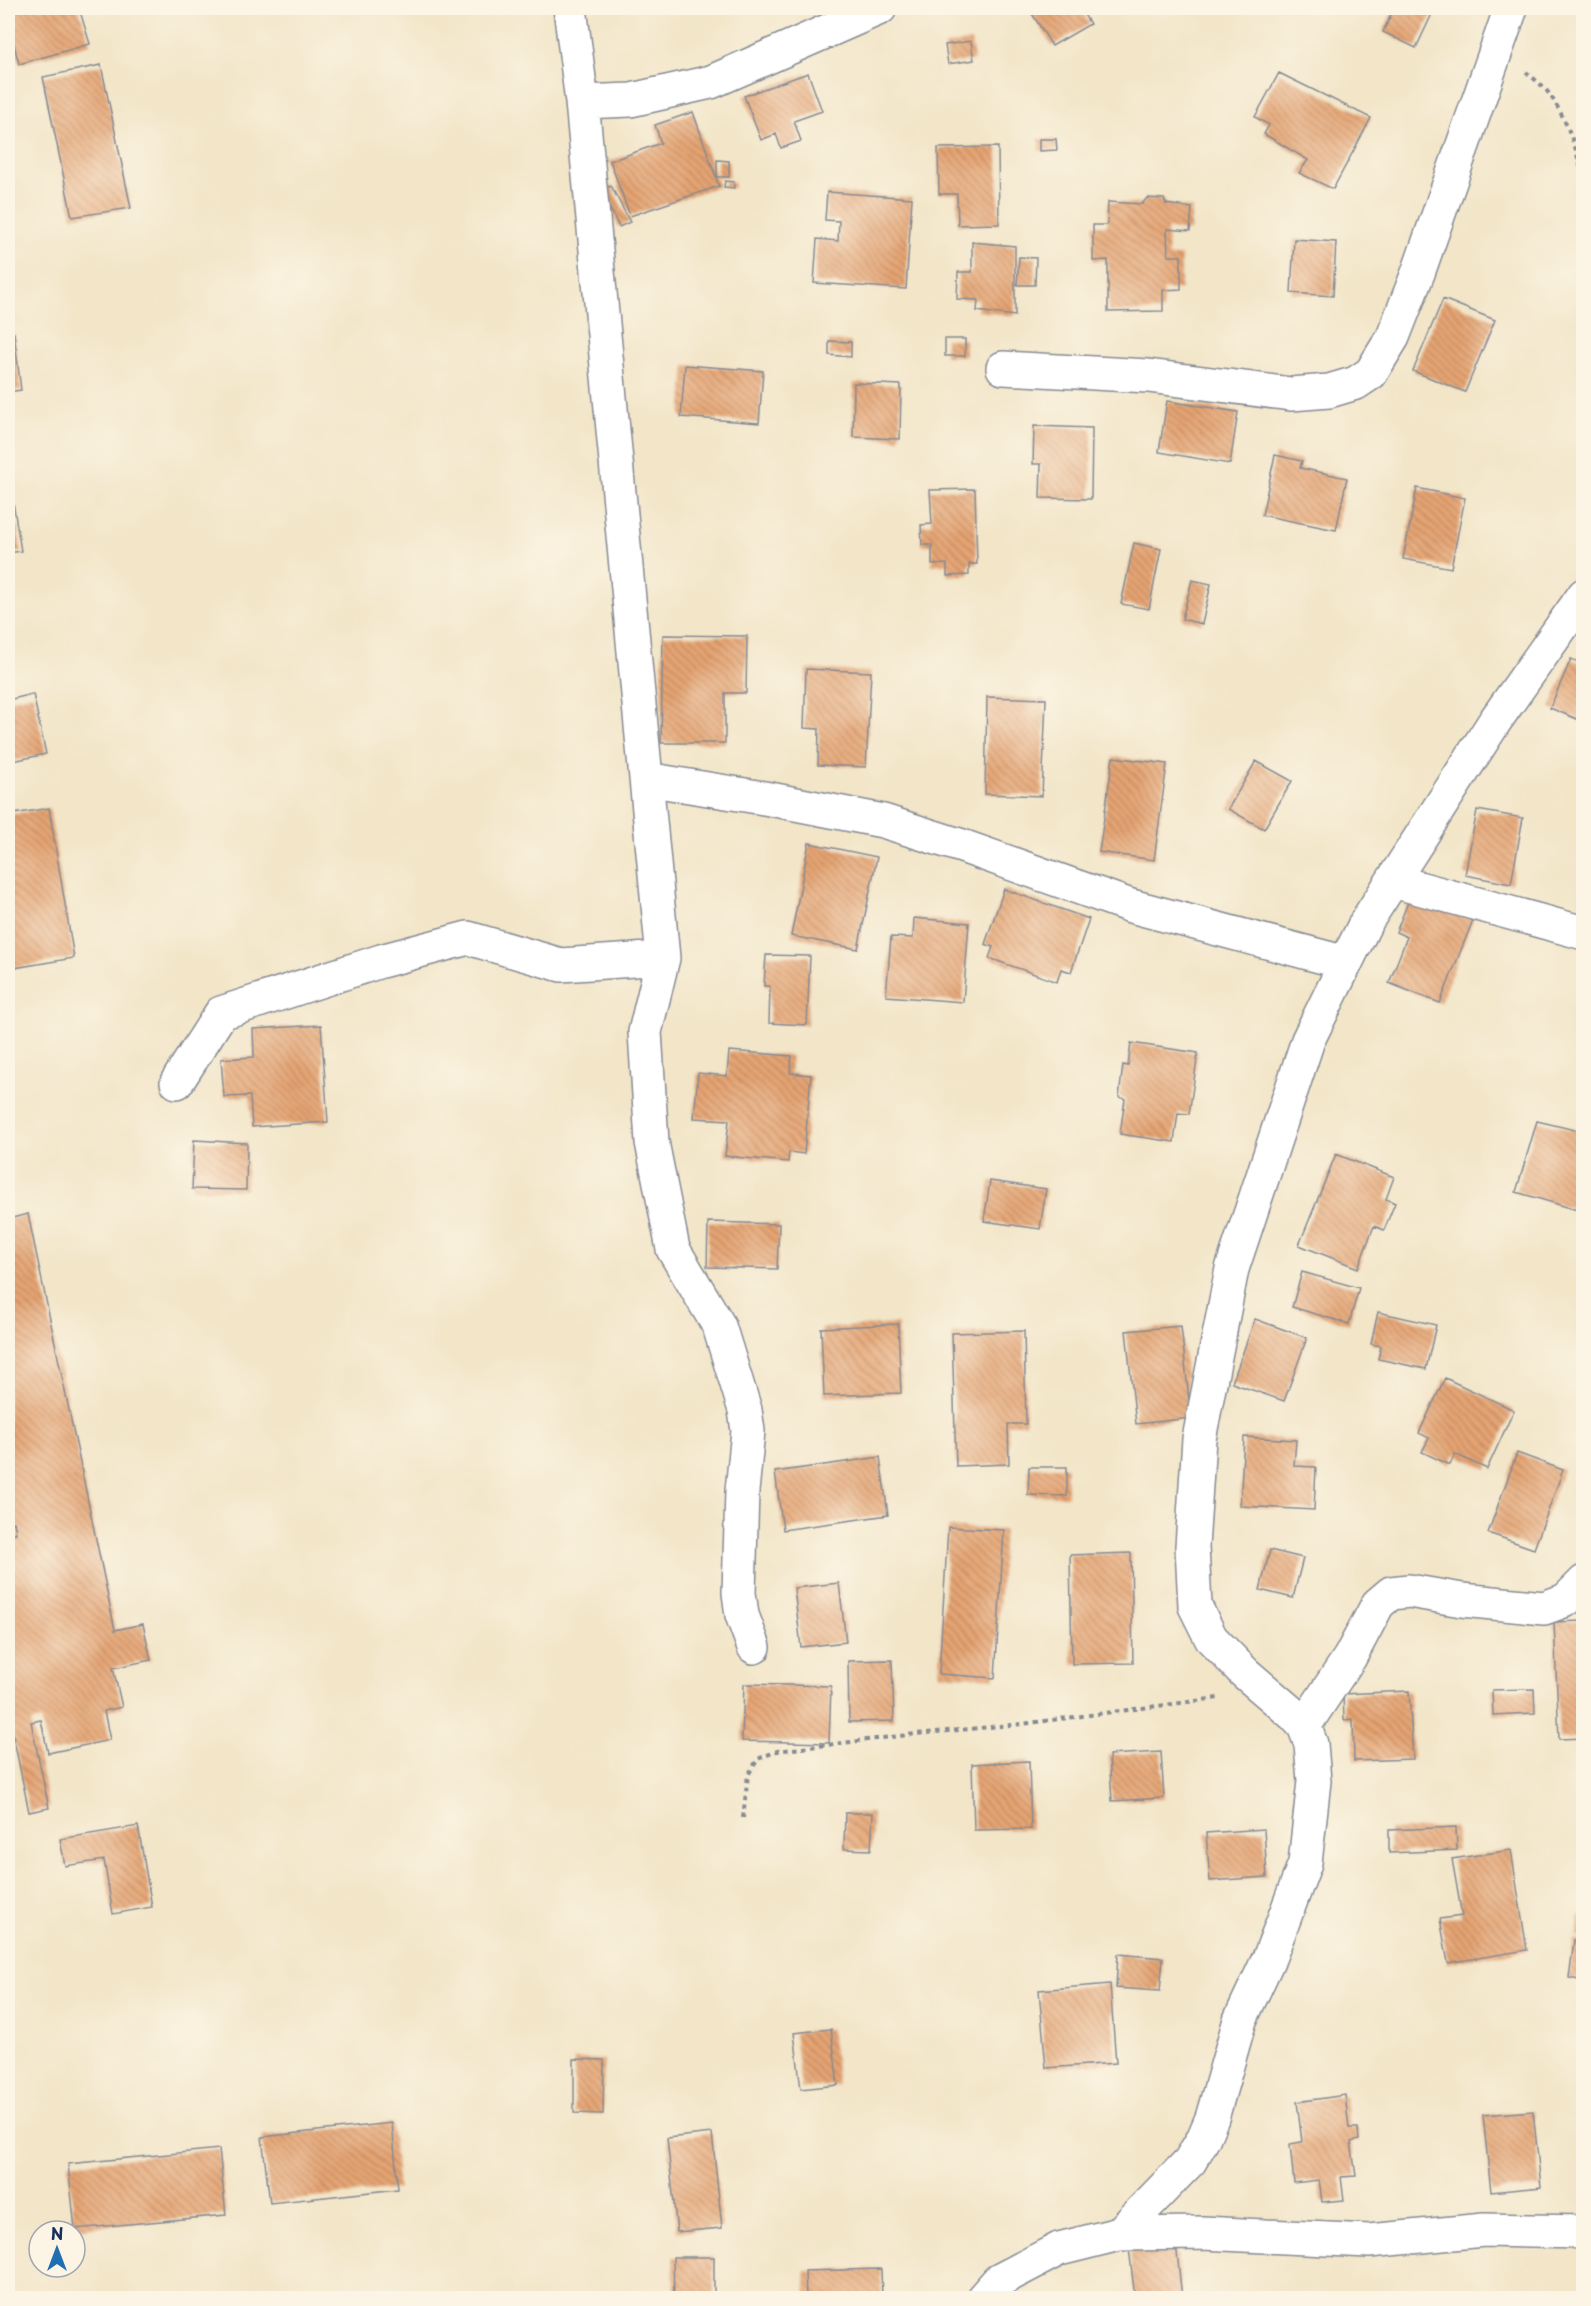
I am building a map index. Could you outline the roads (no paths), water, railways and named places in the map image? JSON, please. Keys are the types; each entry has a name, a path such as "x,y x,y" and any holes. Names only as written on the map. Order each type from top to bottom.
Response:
{"street":[{"path":"570,8 582,102 663,958 645,1032 652,1142 673,1249 718,1326 745,1410 748,1431 742,1491 739,1593 742,1615 754,1647"},
{"path":"582,102 632,99 711,82 880,8"},
{"path":"1003,368 1148,376 1291,394 1329,391 1356,383 1371,373 1393,337 1418,273 1511,8"},
{"path":"1119,2234 1190,2161 1203,2139 1212,2118 1240,2020 1270,1956 1305,1863 1314,1781 1311,1744 1304,1726 1245,1673 1211,1638 1195,1606 1191,1547 1199,1439 1232,1269 1308,1040 1366,922 1495,721 1584,595"},
{"path":"646,779 770,799 883,821 962,846 1131,906 1346,963"},
{"path":"1393,881 1584,933"},
{"path":"177,1082 221,1013 381,962 468,938 561,965 663,958"},
{"path":"1304,1726 1350,1657 1378,1604 1391,1593 1409,1591 1462,1600 1544,1608 1566,1600 1584,1582"},
{"path":"983,2298 998,2281 1059,2249 1119,2234 1203,2233 1369,2241 1484,2230 1584,2232"}]}
